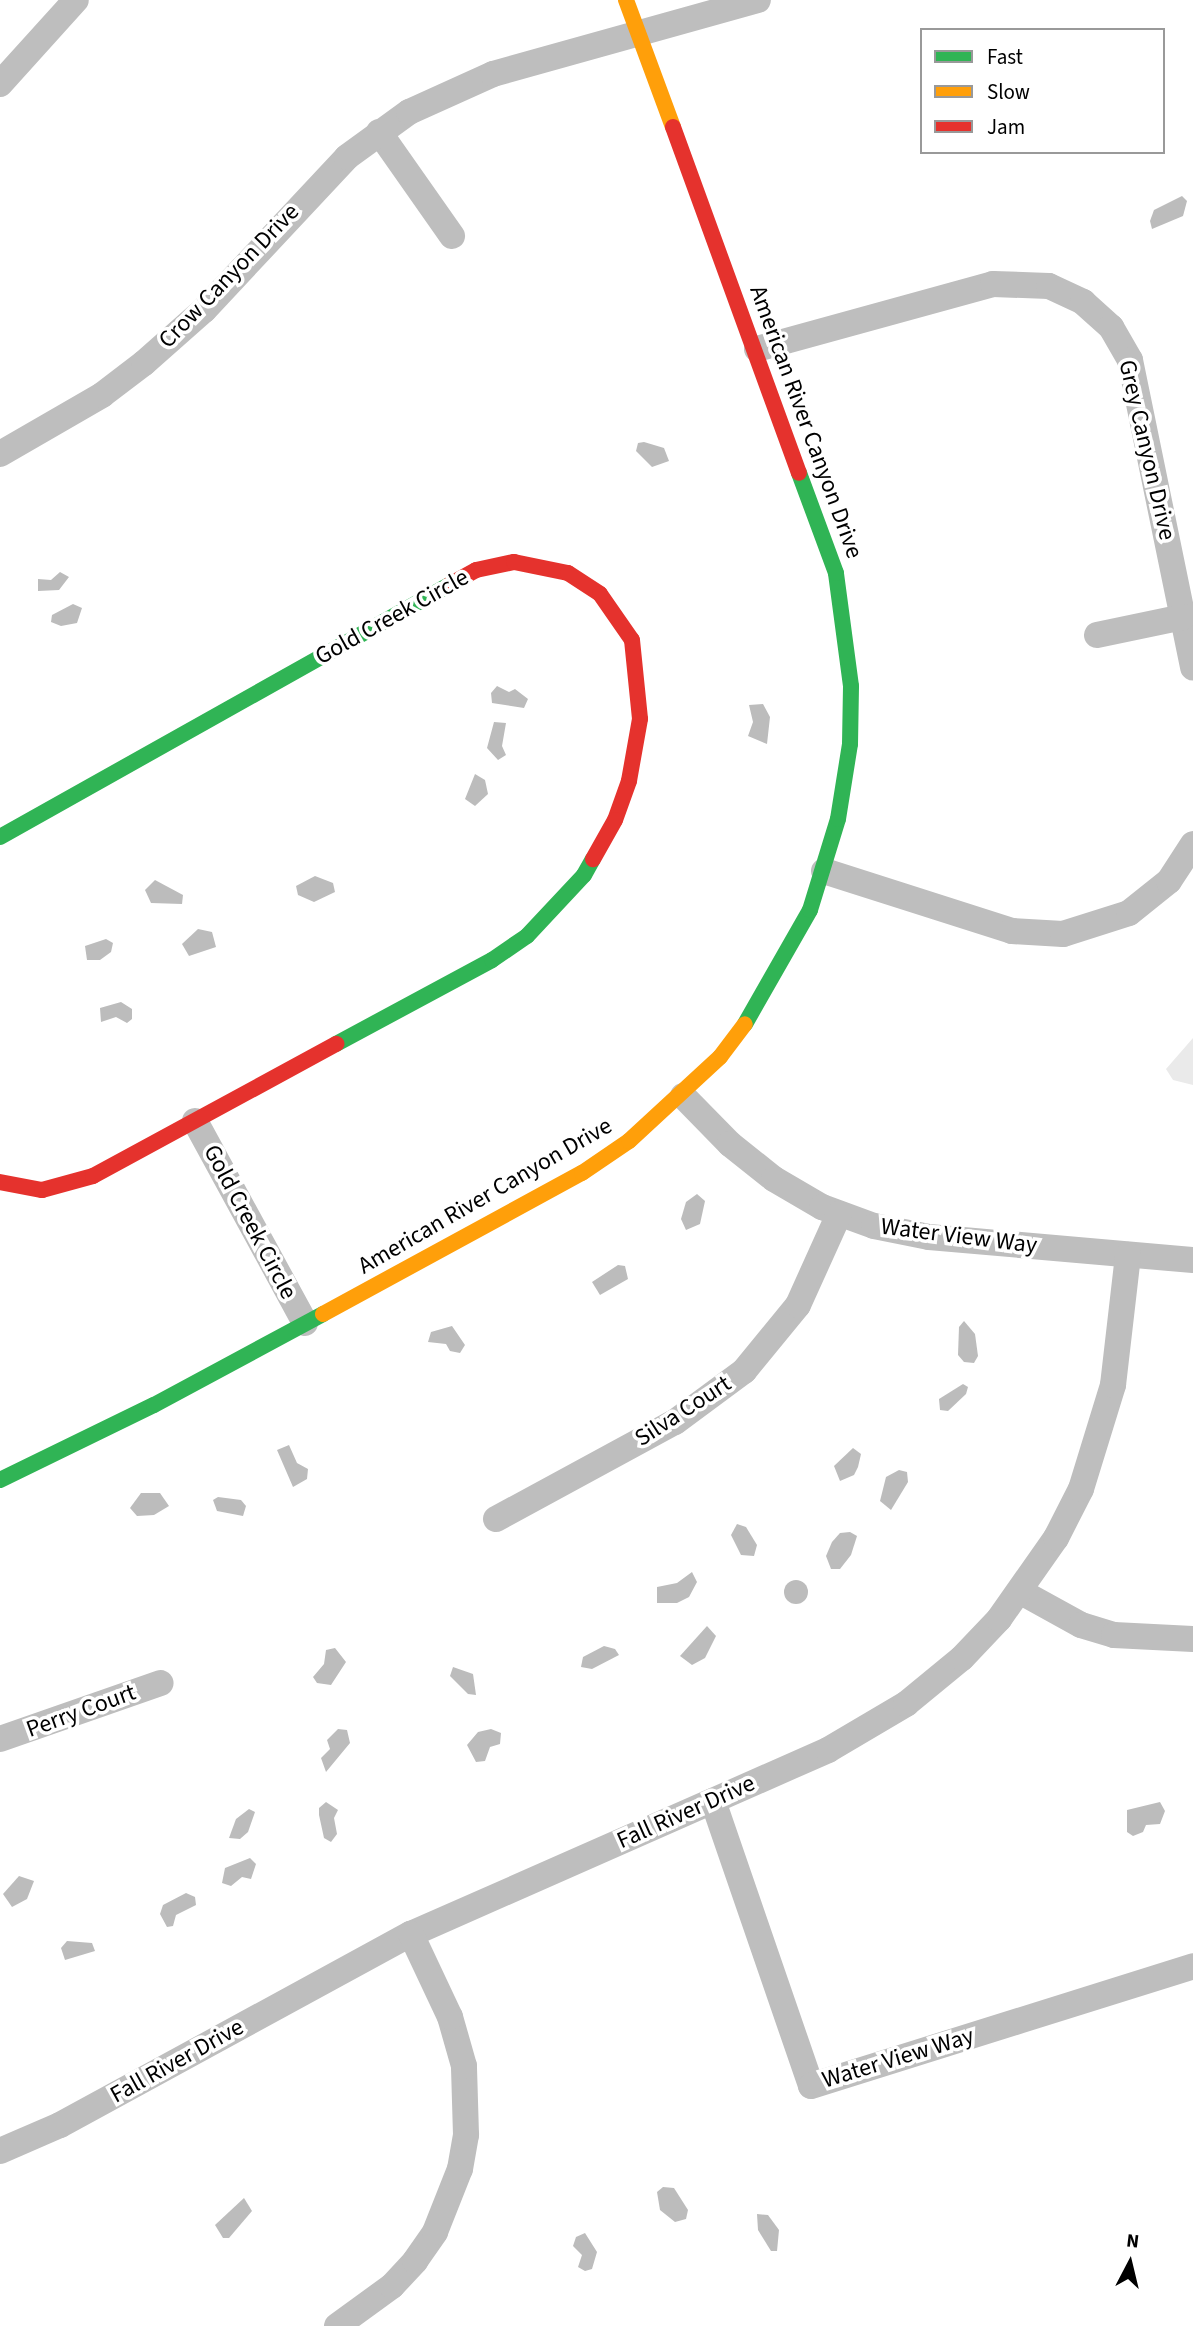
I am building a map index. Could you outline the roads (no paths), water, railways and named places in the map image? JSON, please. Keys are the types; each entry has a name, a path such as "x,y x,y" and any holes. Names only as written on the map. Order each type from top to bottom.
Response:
{"main road":[{"name":"American River Canyon Drive","path":"0,1480 154,1405 582,1173 629,1141 683,1096 755,1011 785,962 824,871 838,819 850,744 846,629 836,573 817,509 626,0"},
{"name":"Gold Creek Circle","path":"0,837 476,570 514,562 551,567 586,582 624,623 637,658 640,698 629,781 596,858 558,908 492,960 80,1182 42,1190 0,1182"}],"street":[{"path":"0,84 76,0"},
{"name":"Crow Canyon Drive","path":"0,454 102,395 144,363 204,310 314,188 379,132 450,91 493,74 758,0"},
{"path":"379,132 453,236"},
{"name":"Grey Canyon Drive","path":"757,349 993,284 1049,286 1083,302 1111,327 1130,360 1193,668"},
{"path":"1097,635 1183,617"},
{"path":"824,871 1012,931 1063,934 1097,927 1129,913 1169,881 1193,844"},
{"name":"Water View Way","path":"683,1096 730,1144 774,1179 839,1214 911,1235 1193,1260"},
{"name":"Gold Creek Circle","path":"195,1121 305,1323"},
{"name":"Silva Court","path":"496,1519 675,1422 744,1371 798,1304 839,1214"},
{"name":"Fall River Drive","path":"0,2151 60,2125 411,1934 828,1750 906,1704 962,1658 1021,1592 1056,1538 1100,1438 1119,1349 1128,1255"},
{"path":"1021,1592 1050,1610 1114,1635 1193,1639"},
{"name":"Perry Court","path":"0,1739 161,1683"},
{"name":"Water View Way","path":"713,1801 811,2086 1193,1966"},
{"path":"337,2326 392,2286 415,2261 435,2232 460,2169 466,2135 464,2066 450,2017 411,1934"}]}
